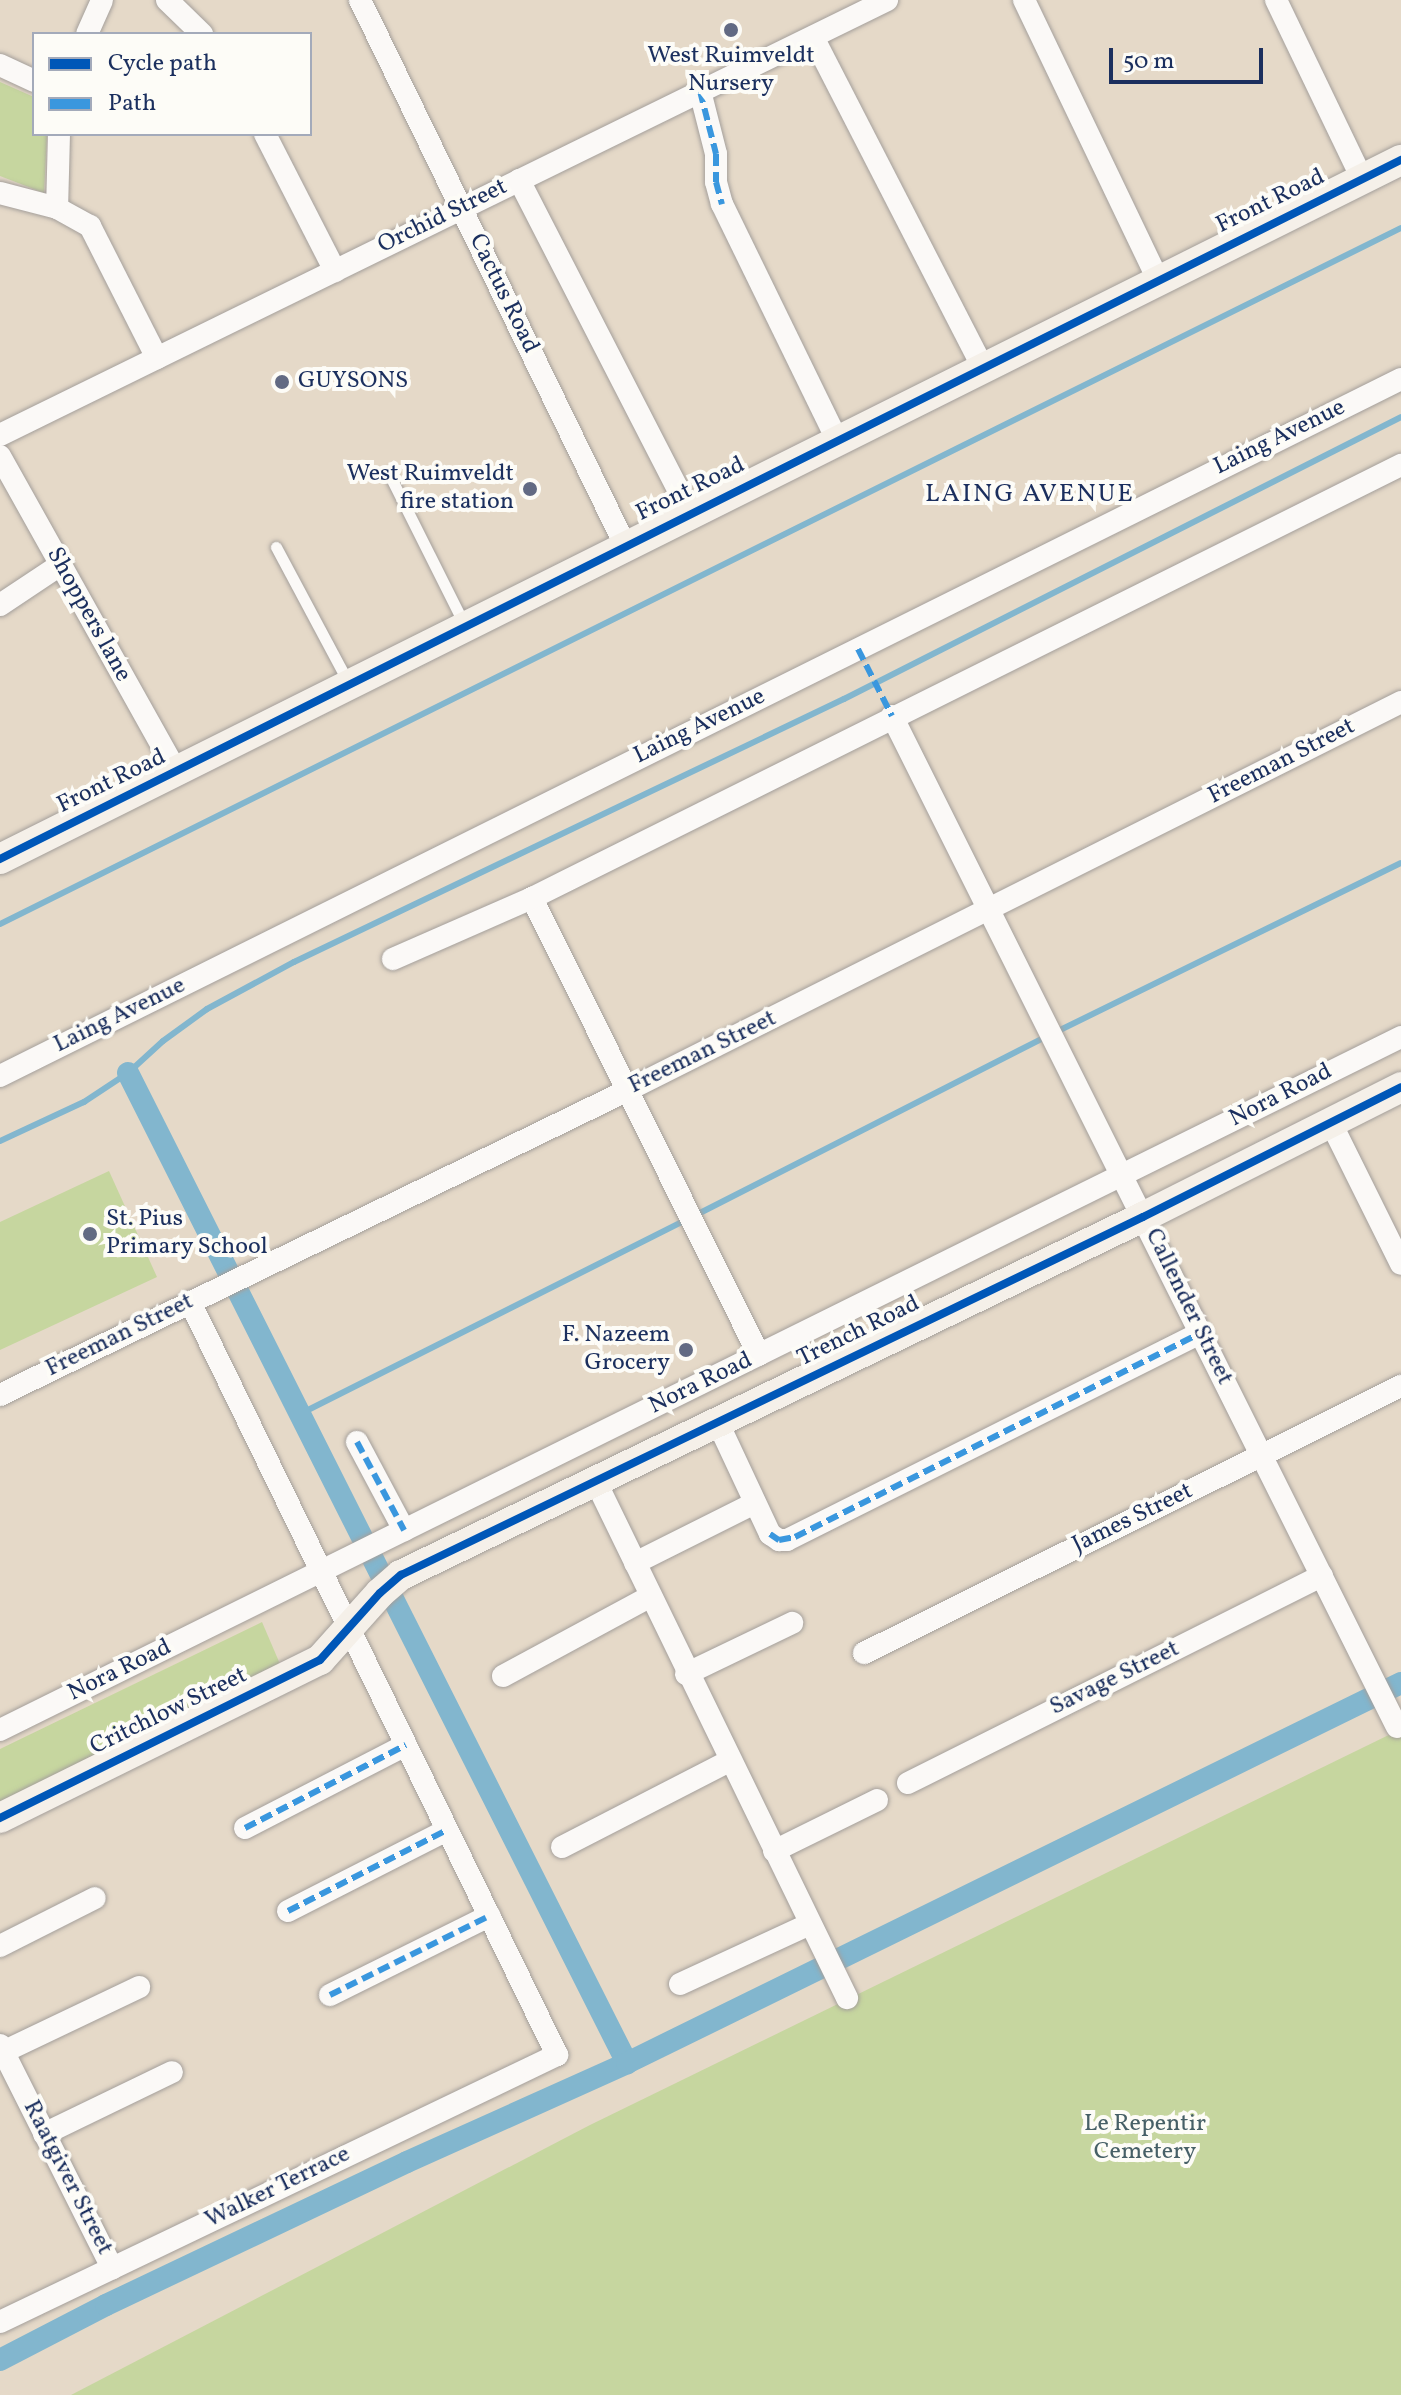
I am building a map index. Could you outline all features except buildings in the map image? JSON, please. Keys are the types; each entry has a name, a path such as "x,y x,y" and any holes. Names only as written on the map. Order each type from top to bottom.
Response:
{"street":[{"path":"88,32 102,0"},
{"path":"167,0 200,32"},
{"name":"Cactus Road","path":"360,0 625,545"},
{"name":"Orchid Street","path":"0,435 887,0"},
{"path":"1024,0 1158,280"},
{"path":"1276,0 1362,179"},
{"path":"813,37 983,368"},
{"path":"0,65 32,80"},
{"path":"700,91 716,154 716,182 722,204 837,440"},
{"path":"57,208 59,136"},
{"path":"266,136 335,271"},
{"name":"Front Road","path":"0,859 1401,160"},
{"path":"519,180 690,513"},
{"path":"0,193 57,208 90,226 157,358"},
{"name":"Laing Avenue","path":"0,1076 1401,379"},
{"name":"Shoppers lane","path":"0,456 177,773"},
{"path":"393,959 532,898 749,792 892,716 1401,465"},
{"path":"0,605 60,565"},
{"name":"Freeman Street","path":"0,1395 626,1091 1401,702"},
{"name":"Callender Street","path":"892,716 1394,1721"},
{"path":"532,898 759,1355"},
{"name":"Nora Road","path":"0,1730 1401,1037"},
{"name":"Trench Road","path":"349,1630 380,1593 401,1575 1143,1217 1401,1087"},
{"path":"1331,1123 1401,1264"},
{"path":"190,1302 489,1916 330,1995"},
{"path":"718,1423 774,1538 795,1537 1201,1333"},
{"name":"James Street","path":"864,1653 1401,1386"},
{"path":"357,1442 404,1530"},
{"path":"596,1482 686,1674 847,1998"},
{"path":"635,1563 755,1503"},
{"name":"Savage Street","path":"908,1783 1322,1576"},
{"path":"503,1676 651,1596"},
{"path":"686,1674 792,1623"},
{"name":"Critchlow Street","path":"0,1818 320,1660 349,1630"},
{"path":"245,1828 406,1745"},
{"path":"562,1847 729,1761"},
{"path":"774,1851 877,1800"},
{"path":"288,1911 447,1830"},
{"path":"0,1946 95,1898"},
{"name":"Walker Terrace","path":"0,2322 557,2055 489,1916"},
{"path":"680,1984 810,1924"},
{"path":"2,2049 139,1987"},
{"name":"Raatgiver Street","path":"2,2049 112,2268"},
{"path":"44,2134 172,2072"}],"lane":[{"path":"389,474 465,626"},
{"path":"276,547 349,685"}],"green space":[{"path":"0,82 32,96 32,136 47,136 44,193 0,176"},
{"path":"109,1171 157,1277 0,1350 0,1222"},
{"path":"262,1622 283,1671 0,1808 0,1749"},
{"name":"Le Repentir Cemetery","path":"1401,1729 1401,2395 71,2395 590,2125"}],"waterway":[{"path":"0,924 1401,228"},
{"path":"0,1141 84,1102 128,1073 163,1041 207,1009 294,962 844,699 1401,417"},
{"path":"1056,1032 1401,863"},
{"path":"696,1215 1046,1037"},
{"path":"128,1073 627,2063"},
{"path":"300,1414 686,1220"},
{"path":"0,2360 106,2305 407,2162 627,2063 1401,1683"}],"marked path":[{"path":"700,91 716,154 716,182 722,204"},
{"path":"858,649 892,716"},
{"path":"770,1534 779,1540 795,1537 1201,1333"},
{"path":"357,1442 404,1530"},
{"path":"245,1828 406,1745"},
{"path":"288,1911 447,1830"},
{"path":"330,1995 489,1916"}],"cycle path":[{"path":"0,859 1401,160"},
{"path":"0,1818 320,1660 380,1593 401,1575 1143,1217 1401,1087"}],"place":[{"name":"West Ruimveldt Nursery","path":"731,30"},
{"name":"GUYSONS","path":"282,382"},
{"name":"West Ruimveldt fire station","path":"530,489"},
{"name":"St. Pius Primary School","path":"90,1234"},
{"name":"F. Nazeem Grocery","path":"686,1350"}],"district":[{"name":"LAING AVENUE","path":"1030,495"}]}
